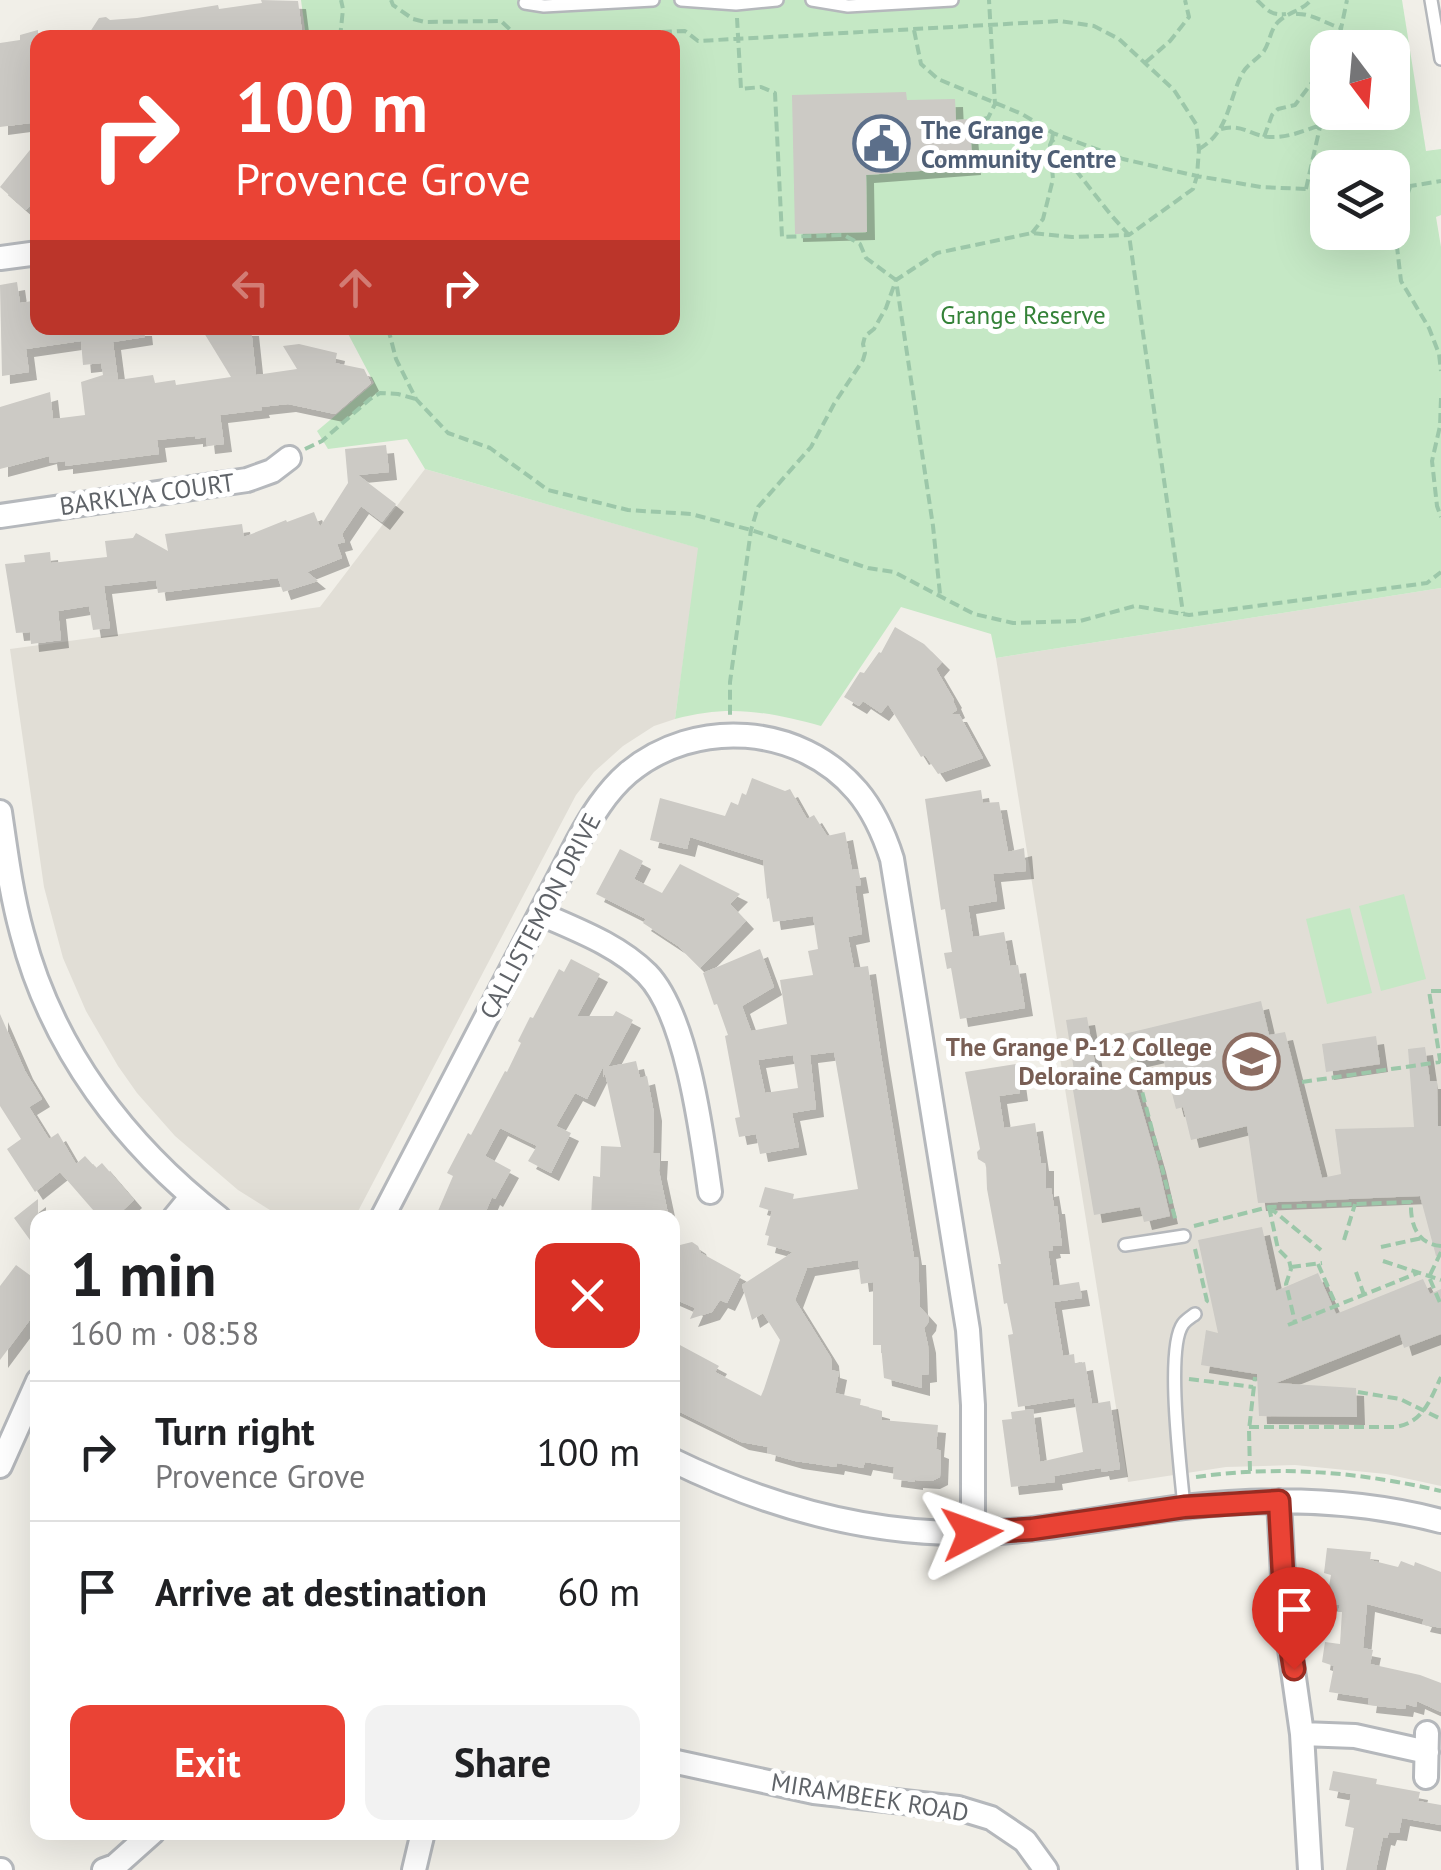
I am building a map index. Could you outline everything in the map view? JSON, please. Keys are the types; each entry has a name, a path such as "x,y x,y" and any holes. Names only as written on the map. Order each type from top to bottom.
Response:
{"street":[{"path":"0,258 30,254"},
{"name":"BARKLYA COURT","path":"0,516 246,480 272,471 289,458"},
{"name":"CALLISTEMON DRIVE","path":"386,1210 595,810 628,774 669,748 730,734 793,746 819,759 858,792 874,814 892,859 968,1330 974,1405 972,1533"},
{"path":"0,812 4,866 22,936 72,1056 127,1132 210,1210"},
{"path":"540,914 606,944 647,974 662,992 676,1024 686,1064 710,1192"},
{"path":"181,1210 192,1196"},
{"path":"0,1466 30,1398"},
{"path":"680,1464 747,1494 796,1510 890,1528 972,1533 1032,1529 1184,1507 1279,1501 1369,1506 1441,1522"},
{"path":"1279,1501 1285,1614 1302,1734 1310,1870"},
{"path":"1302,1734 1427,1743 1426,1777"},
{"name":"MIRAMBEEK ROAD","path":"680,1762 814,1792 958,1808 991,1818 1025,1841 1046,1870"},
{"path":"104,1870 115,1866 144,1840"},
{"path":"414,1870 422,1840"}],"lane":[{"path":"526,3 544,6 653,0"},
{"path":"681,0 736,4 777,0"},
{"path":"812,0 848,6 952,0"},
{"path":"1431,0 1441,59"},
{"path":"1125,1245 1181,1234"},
{"path":"1184,1507 1176,1347 1182,1325 1196,1314"}],"path":[{"path":"341,0 341,30"},
{"path":"392,0 393,5 413,19 501,21 510,30"},
{"path":"969,122 988,118 995,104 989,0"},
{"path":"1146,62 1170,41 1189,16 1186,0"},
{"path":"1257,0 1277,15 1304,13 1341,28 1347,0"},
{"path":"1199,150 1221,129 1240,77 1246,66 1264,51 1278,21 1311,0"},
{"path":"736,4 741,89 761,87 776,93 782,237 844,235 860,244 866,258 896,280 940,596"},
{"path":"680,30 698,41 1060,21 1094,26 1118,39 1174,90 1196,124 1199,150 1198,176 1192,189 1129,235 1072,237 1032,232 937,253 896,280 886,308 862,344 863,360 811,447 758,508 751,530 730,682 730,734"},
{"path":"914,30 921,64 938,78 1022,114 1053,132 1123,159 1198,176 1261,187 1310,189"},
{"path":"1264,136 1272,115 1278,109 1295,106 1310,86"},
{"path":"1221,129 1234,126 1264,136 1310,129"},
{"path":"1306,189 1319,130"},
{"path":"1032,232 1042,219 1053,179 1053,132"},
{"path":"1052,140 1129,235 1183,613"},
{"path":"1410,187 1441,181"},
{"path":"1397,250 1401,281 1430,328 1441,371"},
{"path":"390,335 396,360 416,399 448,432 490,448 548,490 628,510 691,514 751,530 868,568 894,572 974,614 1013,623 1080,620 1135,606 1190,616 1427,583 1441,572"},
{"path":"289,458 322,440 380,394 416,399"},
{"path":"1441,398 1432,461 1441,517"},
{"path":"1302,1082 1441,1064 1428,991 1441,991"},
{"path":"1131,1049 1181,1234 1268,1207 1410,1202 1412,1223 1422,1238 1441,1249 1429,1277 1441,1306"},
{"path":"1344,1240 1355,1204"},
{"path":"1268,1207 1320,1250"},
{"path":"1268,1207 1278,1250 1291,1267 1286,1284 1291,1324 1418,1274"},
{"path":"1381,1247 1422,1238"},
{"path":"1194,1246 1206,1301 1196,1314"},
{"path":"1382,1261 1441,1280"},
{"path":"1291,1267 1320,1263 1336,1306"},
{"path":"1356,1272 1364,1295"},
{"path":"1250,1472 1254,1376"},
{"path":"1175,1377 1253,1387"},
{"path":"1249,1427 1407,1425 1425,1409 1441,1377"},
{"path":"1358,1392 1400,1399 1441,1419"},
{"path":"1181,1479 1298,1470 1348,1474 1441,1491"}],"shaded area":[{"path":"425,469 699,548 675,719 654,726 623,746 576,795 359,1210 270,1210 238,1190 175,1136 137,1093 86,1011 63,958 44,887 10,649 320,607"},
{"name":"The Grange P-12 College Deloraine Campus","path":"1441,588 1441,1486 1386,1474 1295,1465 1226,1467 1128,1482 996,658"}],"green space":[{"name":"Grange Reserve","path":"301,0 1402,0 1407,30 1310,30 1310,130 1410,130 1410,50 1426,151 1441,149 1441,215 1436,217 1441,247 1441,588 996,658 991,634 901,607 821,726 731,711 675,719 698,548 425,469 407,439 328,449 317,431 374,383 349,335 680,335 680,30 305,30"},
{"path":"1404,894 1426,979 1381,991 1359,906"},
{"path":"1350,908 1372,993 1327,1004 1306,919"}],"building":[{"path":"261,0 298,1 302,30 91,30 99,18 137,18 218,5 219,9 262,3"},
{"path":"30,32 30,123 0,127 0,43 20,40 20,35"},
{"name":"The Grange Community Centre","path":"906,92 907,100 955,99 956,120 969,119 973,167 866,175 867,232 795,234 792,95"},
{"path":"30,150 30,206 26,210 0,187"},
{"path":"17,282 20,303 30,301 30,335 145,335 113,342 118,380 153,375 155,383 175,380 176,385 231,377 205,335 252,335 256,375 297,369 283,346 299,344 337,353 335,363 364,369 371,383 335,414 288,404 220,415 224,444 207,446 206,437 195,436 157,440 159,454 65,466 65,461 50,463 49,456 0,469 0,407 50,392 53,419 85,415 81,382 103,375 101,363 83,365 81,341 26,349 29,372 2,376 0,285"},
{"path":"386,445 389,472 358,475 396,504 382,522 361,506 342,534 345,542 337,544 342,558 307,572 318,581 283,592 278,578 158,593 156,580 104,586 110,628 93,630 89,606 58,611 61,640 31,644 30,632 16,633 5,564 25,562 24,555 50,552 51,563 107,557 105,541 133,538 136,533 168,551 165,534 242,524 244,537 314,512 320,527 348,483 345,449"},
{"path":"895,627 924,644 942,662 936,669 954,700 957,710 951,714 959,714 983,758 938,774 925,755 921,757 888,704 881,713 863,701 859,706 844,697 860,672 864,673 881,653"},
{"path":"752,778 785,791 790,789 807,819 814,815 827,836 845,832 852,870 858,869 861,885 855,886 862,934 848,937 854,968 868,966 914,1257 918,1257 920,1307 929,1317 924,1328 929,1374 922,1375 922,1388 884,1378 881,1345 873,1345 873,1282 861,1284 858,1260 807,1268 795,1300 831,1358 832,1370 839,1372 835,1393 861,1399 860,1405 882,1411 882,1420 938,1425 940,1477 932,1481 893,1479 894,1467 865,1462 863,1468 795,1461 767,1453 768,1447 741,1442 680,1412 680,1345 719,1366 715,1372 761,1396 764,1389 780,1340 763,1313 752,1320 742,1285 793,1252 767,1245 769,1236 765,1235 772,1211 759,1207 765,1187 794,1194 793,1199 858,1189 834,1052 810,1055 816,1109 792,1113 799,1147 760,1154 756,1134 739,1137 735,1118 740,1117 725,1036 728,1035 703,973 760,949 774,987 742,1006 751,1031 787,1024 780,980 813,975 808,951 818,949 813,916 773,922 763,860 690,837 687,849 650,840 660,798 725,816 731,802 738,805 742,793 746,795","holes":["793,1055 798,1088 765,1093 758,1060"]},
{"path":"981,790 983,803 999,802 1008,852 1024,848 1026,871 993,874 997,901 968,906 973,937 1004,932 1010,966 1018,965 1025,1008 960,1019 951,968 947,969 944,953 952,952 945,909 941,910 925,799"},
{"path":"620,849 643,861 634,879 662,893 680,864 740,894 730,904 746,921 700,968 678,946 643,923 646,919 596,894"},
{"path":"571,959 600,974 577,1016 613,1016 616,1011 633,1020 608,1067 636,1061 640,1078 647,1076 654,1113 653,1153 660,1153 659,1171 667,1210 591,1210 593,1176 600,1177 601,1146 621,1147 605,1073 603,1077 604,1065 587,1099 575,1093 556,1126 571,1133 551,1173 528,1161 537,1146 500,1128 485,1156 511,1170 495,1199 492,1197 486,1210 438,1210 453,1176 447,1173 468,1133 471,1135 507,1072 530,1017 533,1018 559,969 564,972"},
{"path":"1261,1001 1269,1035 1285,1032 1322,1178 1341,1174 1335,1129 1414,1127 1408,1049 1425,1047 1430,1081 1437,1081 1441,1126 1441,1255 1436,1256 1420,1196 1258,1203 1247,1126 1191,1140 1183,1107 1176,1109 1162,1054 1131,1061 1124,1034"},
{"path":"0,1014 42,1099 29,1107 49,1139 58,1133 76,1164 85,1156 96,1168 102,1163 134,1200 123,1210 93,1210 60,1172 35,1192 7,1149 21,1139 0,1106"},
{"path":"1087,1017 1098,1080 1132,1075 1170,1216 1144,1222 1140,1207 1094,1215 1072,1084 1076,1083 1066,1020"},
{"path":"1376,1036 1380,1064 1326,1072 1322,1044"},
{"path":"1016,1064 1020,1093 999,1096 1004,1128 1035,1123 1041,1163 1046,1163 1046,1189 1051,1188 1057,1206 1062,1246 1052,1246 1053,1250 1048,1251 1053,1286 1079,1282 1082,1298 1054,1302 1063,1356 1074,1354 1075,1364 1085,1362 1092,1404 1110,1401 1120,1469 1102,1472 1101,1468 1054,1476 1055,1482 1011,1487 1002,1420 1012,1419 1011,1412 1033,1409 1040,1462 1083,1452 1074,1398 1018,1407 1008,1335 1013,1334 1007,1303 1004,1304 986,1164 978,1159 980,1149 965,1072"},
{"path":"38,1199 38,1210 30,1210 30,1240 14,1218"},
{"path":"1262,1227 1276,1291 1318,1273 1336,1314 1423,1279 1430,1294 1441,1289 1441,1334 1404,1348 1400,1334 1276,1383 1356,1388 1357,1417 1259,1416 1257,1374 1201,1365 1206,1330 1218,1333 1198,1240"},
{"path":"692,1242 701,1253 741,1275 727,1303 720,1300 712,1312 690,1319 695,1308 680,1301 680,1245"},
{"path":"16,1265 30,1275 30,1320 0,1360 0,1286"},
{"path":"1327,1548 1371,1552 1370,1560 1398,1567 1401,1561 1414,1566 1415,1562 1441,1572 1441,1628 1422,1624 1424,1619 1367,1604 1363,1648 1373,1650 1370,1664 1441,1683 1441,1712 1417,1701 1416,1707 1406,1704 1405,1709 1368,1705 1369,1698 1329,1692 1334,1666 1322,1662 1325,1642 1340,1644 1342,1612 1338,1612 1340,1605 1326,1603 1331,1575 1324,1573"},
{"path":"1333,1771 1420,1792 1418,1801 1441,1805 1441,1825 1402,1818 1399,1833 1389,1832 1387,1838 1383,1837 1376,1870 1346,1870 1354,1828 1345,1826 1351,1794 1329,1790"}],"place":[{"name":"The Grange Community Centre","path":"882,144"},
{"name":"The Grange P-12 College Deloraine Campus","path":"1251,1061"}],"route":[{"path":"972,1533 1032,1529 1184,1507 1279,1501 1285,1614 1294,1669"}]}
